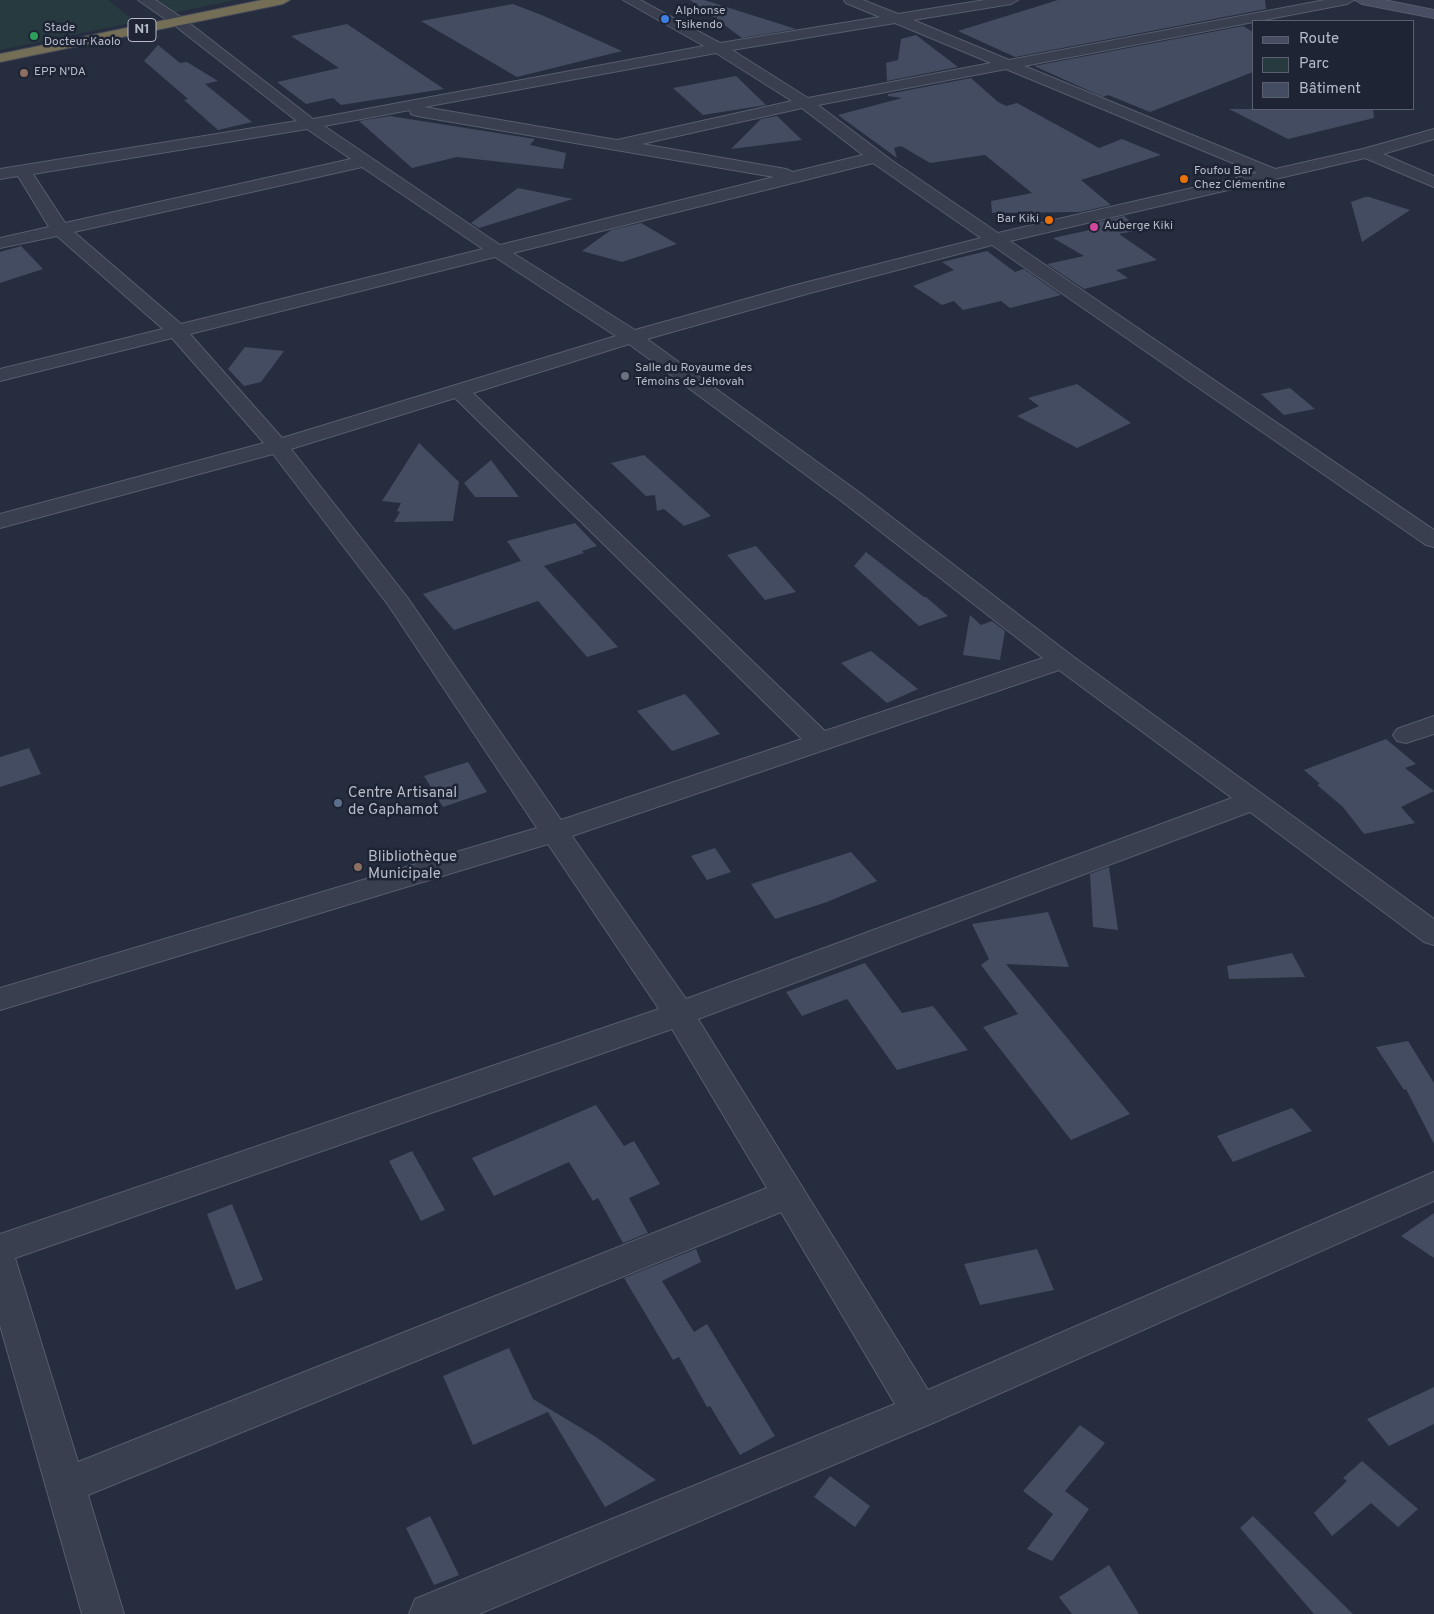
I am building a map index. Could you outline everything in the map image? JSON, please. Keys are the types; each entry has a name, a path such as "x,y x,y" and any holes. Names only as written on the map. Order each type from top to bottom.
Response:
{"highway":[{"name":"N1","path":"0,58 283,0"}],"main road":[{"path":"1362,0 1434,14"}],"street":[{"path":"145,0 179,22 310,124 496,250 632,337 852,498 1062,660 1434,934"},
{"path":"630,0 718,48 805,103 875,157 1434,540"},
{"path":"851,0 1275,175"},
{"path":"11,172 310,124 718,48 1011,0"},
{"path":"618,145 805,103 1347,0"},
{"path":"398,108 797,176"},
{"path":"0,521 278,446 632,337 996,239 1367,153 1434,134"},
{"path":"1367,153 1434,182"},
{"path":"0,375 875,157"},
{"path":"0,242 364,161"},
{"path":"11,172 59,228 177,331 278,446 398,602 679,1014 920,1411"},
{"path":"458,390 822,743"},
{"path":"0,999 555,832 1062,660"},
{"path":"1406,735 1434,724"},
{"path":"0,1249 679,1014 1252,801"},
{"path":"430,1614 920,1411 1434,1186"},
{"path":"65,1486 788,1194"},
{"path":"0,1263 103,1614"}],"green space":[{"name":"Stade Docteur Kaolo","path":"0,0 108,0 136,22 0,50"},
{"path":"154,0 236,0 172,13"}],"building":[{"path":"690,0 704,0 796,29 742,38"},
{"path":"1058,0 1265,0 1266,9 1015,57 958,31"},
{"path":"513,4 622,51 517,77 421,21"},
{"path":"347,24 444,89 341,105 333,98 306,104 277,82 339,68 291,36"},
{"path":"1243,26 1252,31 1252,72 1150,112 1108,95 1103,97 1034,66"},
{"path":"916,35 958,67 887,81 886,63 898,60 901,39"},
{"path":"158,45 180,63 187,62 218,81 205,84 252,122 218,130 184,100 188,99 144,61"},
{"path":"736,76 766,105 703,115 673,88"},
{"path":"971,78 998,102 1006,106 1017,103 1099,148 1122,139 1161,155 1081,180 1111,205 1080,212 992,213 991,201 1032,193 985,155 930,163 901,146 894,148 897,158 838,115 902,98 888,96 888,94"},
{"path":"1229,109 1373,110 1374,118 1288,139"},
{"path":"390,116 535,139 530,145 566,153 563,169 457,157 412,168 359,121"},
{"path":"777,116 802,140 731,149 761,119"},
{"path":"518,188 573,199 479,228 471,223"},
{"path":"1365,197 1410,210 1362,242 1351,202"},
{"path":"1124,216 1140,230 1119,234 1157,260 1116,270 1128,278 1084,289 1047,264 1084,256 1053,238 1099,228 1099,222"},
{"path":"641,223 677,244 622,262 582,251 611,230"},
{"path":"21,246 43,269 0,283 0,252"},
{"path":"987,251 1015,272 1024,269 1061,295 1010,308 1001,301 963,310 954,301 942,305 913,286 954,270 942,262"},
{"path":"245,347 284,351 261,382 244,386 228,369"},
{"path":"1077,384 1131,423 1077,448 1017,416 1039,406 1028,398"},
{"path":"1290,388 1315,409 1284,415 1261,394"},
{"path":"419,443 459,482 453,521 394,522 400,512 397,511 401,503 382,501"},
{"path":"644,455 711,516 684,526 664,509 657,511 655,495 646,496 611,463"},
{"path":"491,460 519,497 475,497 464,483"},
{"path":"575,523 597,546 582,551 584,553 544,566 618,647 587,657 538,601 454,630 423,594 521,561 507,541"},
{"path":"756,546 796,592 765,600 727,555"},
{"path":"866,552 948,616 919,626 854,566"},
{"path":"970,615 981,625 992,621 1005,631 1000,660 963,655"},
{"path":"871,651 918,689 887,703 841,663"},
{"path":"685,694 720,734 672,751 637,711"},
{"path":"1386,739 1416,764 1405,768 1434,791 1401,807 1415,823 1364,834 1343,807 1317,785 1320,784 1304,770"},
{"path":"29,748 41,774 0,787 0,757"},
{"path":"468,762 487,792 443,807 424,776"},
{"path":"715,848 731,872 707,880 691,856"},
{"path":"851,852 877,881 827,902 775,919 751,884"},
{"path":"1109,867 1118,930 1093,927 1090,874"},
{"path":"1048,912 1069,967 1006,964 1130,1114 1071,1140 983,1027 1018,1014 981,965 989,959 972,924"},
{"path":"1292,953 1305,977 1229,979 1227,966"},
{"path":"865,963 902,1013 933,1006 968,1050 897,1070 847,999 802,1016 786,992"},
{"path":"1408,1041 1434,1083 1434,1144 1406,1089 1404,1090 1376,1047"},
{"path":"596,1105 624,1146 634,1141 660,1184 629,1198 648,1233 623,1243 598,1198 593,1201 569,1162 494,1196 472,1158"},
{"path":"1292,1108 1312,1131 1233,1162 1217,1136"},
{"path":"412,1151 445,1210 421,1221 389,1161"},
{"path":"232,1204 263,1280 236,1290 207,1214"},
{"path":"1434,1213 1434,1258 1401,1236"},
{"path":"696,1249 701,1262 662,1281 694,1332 707,1324 775,1436 740,1455 710,1406 707,1407 679,1357 673,1360 624,1278"},
{"path":"1037,1249 1054,1290 980,1305 964,1264"},
{"path":"509,1348 533,1399 596,1437 656,1480 605,1507 548,1412 473,1445 443,1376"},
{"path":"1434,1387 1434,1424 1389,1446 1367,1419"},
{"path":"1080,1425 1105,1443 1065,1491 1089,1509 1052,1561 1027,1549 1053,1514 1023,1491"},
{"path":"1362,1461 1418,1509 1398,1527 1371,1503 1332,1536 1314,1513 1347,1481 1343,1478"},
{"path":"830,1476 870,1506 855,1527 814,1497"},
{"path":"430,1516 459,1575 434,1585 406,1528"},
{"path":"1253,1516 1353,1614 1314,1614 1240,1528"},
{"path":"1109,1565 1139,1614 1072,1614 1059,1597"}],"place":[{"name":"Alphonse Tsikendo","path":"665,19"},
{"name":"Stade Docteur Kaolo","path":"34,36"},
{"name":"EPP N'DA","path":"24,73"},
{"name":"Foufou Bar Chez Clémentine","path":"1184,179"},
{"name":"Bar Kiki","path":"1049,220"},
{"name":"Auberge Kiki","path":"1094,227"},
{"name":"Salle du Royaume des Témoins de Jéhovah","path":"625,376"},
{"name":"Centre Artisanal de Gaphamot","path":"338,803"},
{"name":"Blibliothèque Municipale","path":"358,867"}]}
